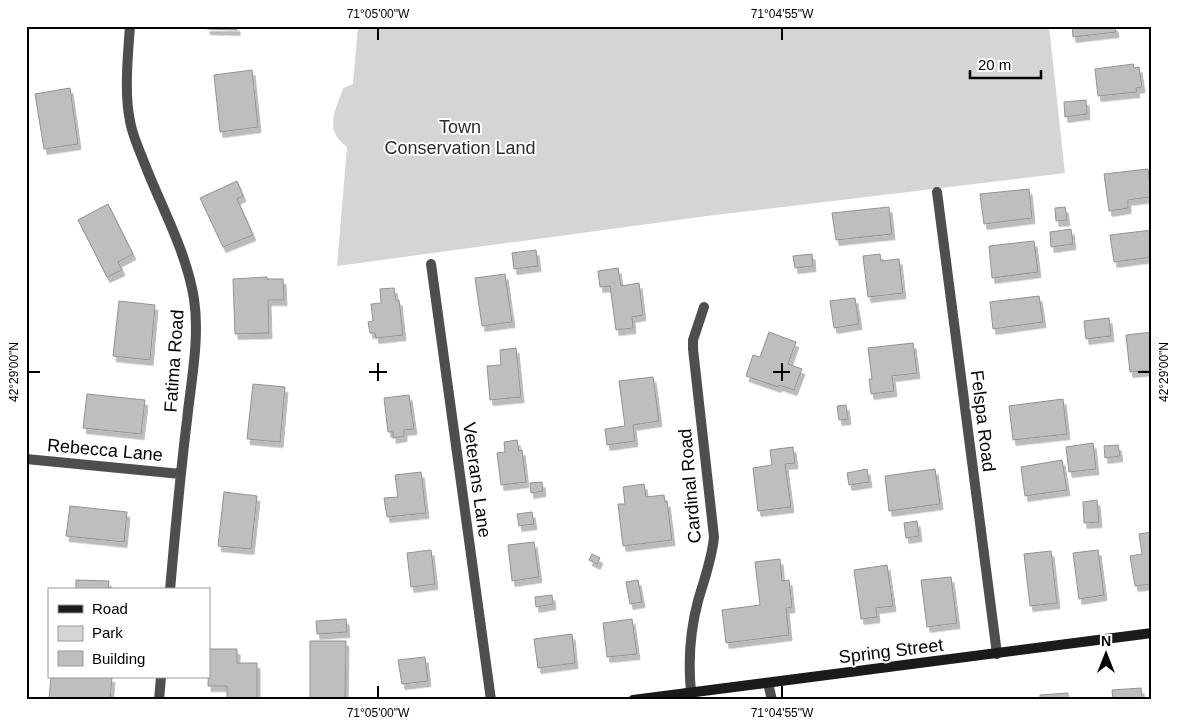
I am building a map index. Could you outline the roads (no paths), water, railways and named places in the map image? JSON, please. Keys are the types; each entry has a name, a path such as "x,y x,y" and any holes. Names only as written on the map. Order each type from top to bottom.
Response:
{"main road":[{"name":"Spring Street","path":"633,700 1152,633"}],"street":[{"name":"Fatima Road","path":"130,26 128,72 130,121 152,186 176,240 188,273 194,301 194,358 170,588"},
{"name":"Felspa Road","path":"937,192 997,654"},
{"name":"Veterans Lane","path":"431,264 492,700"},
{"name":"Cardinal Road","path":"691,692 688,658 694,619 714,537 693,349 704,307"},
{"name":"Rebecca Lane","path":"26,459 181,474"},
{"path":"159,700 161,678"},
{"path":"768,683 772,700"}],"park label":[{"name":"Town Conservation Land","path":"460,137"}]}
